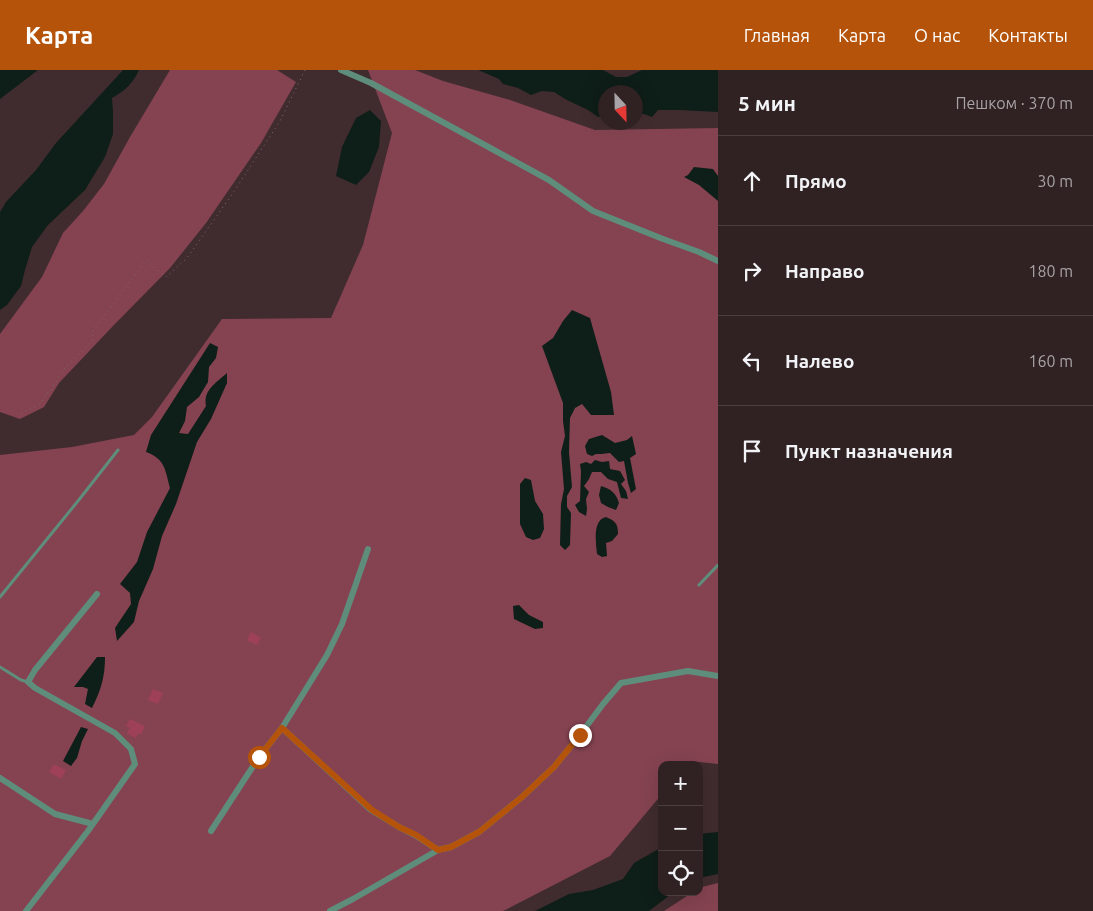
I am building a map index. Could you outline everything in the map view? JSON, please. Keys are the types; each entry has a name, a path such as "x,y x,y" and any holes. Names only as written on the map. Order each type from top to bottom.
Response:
{"street":[{"path":"340,70 371,83 549,180 593,211 718,261"},
{"path":"211,831 259,757 282,728 327,655 342,624 368,548"},
{"path":"26,911 93,824 135,764 131,749 115,733 35,688 28,682 35,670 97,594"},
{"path":"330,911 438,850 451,847 479,832 554,767 621,683 688,671 718,676"},
{"path":"282,728 372,810 438,850"},
{"path":"0,778 55,814 93,824"}],"lane":[{"path":"0,597 118,450"},
{"path":"699,585 718,566"},
{"path":"0,667 21,680 28,682"}],"path":[{"path":"20,414 44,400 46,393 49,393 64,369 93,340 92,332 146,260 166,277 187,258 233,193 280,121 305,70"}],"shaded area":[{"path":"0,70 38,70 0,99"},
{"path":"123,70 139,70 128,86 112,98 113,134 105,157 85,190 48,225 32,247 21,286 7,305 0,310 0,212 6,202 36,170 56,143"},
{"path":"170,70 277,70 296,82 261,143 206,223 170,268 59,383 44,407 20,419 0,412 0,334 42,277 63,233 104,184"},
{"path":"368,70 415,70 443,81 510,100 595,130 718,128 718,764 703,761 658,761 658,799 610,856 503,911 0,911 0,455 72,447 134,435 152,417 222,319 331,318 363,245 392,133"},
{"path":"478,70 603,70 616,77 627,77 642,70 718,70 718,112 658,110 652,117 643,114 643,85 598,85 598,117 554,92 542,91 531,95 518,88 503,84 499,79"},
{"path":"370,110 381,121 379,147 369,172 356,185 336,176 342,147 356,118"},
{"path":"694,167 713,169 718,176 718,201 699,185 684,177"},
{"path":"572,310 590,318 611,392 614,415 591,415 582,404 575,408 570,418 569,452 572,487 567,496 567,507 571,513 570,545 565,550 560,545 561,504 564,489 561,452 565,436 563,403 542,346 553,338"},
{"path":"210,343 218,347 216,358 209,367 208,382 199,397 187,407 185,421 179,433 188,434 206,406 208,391 227,373 227,383 211,419 197,442 176,504 162,536 153,569 139,601 134,622 117,641 115,628 131,604 130,593 120,584 137,562 147,532 170,488 161,461 146,452 151,435"},
{"path":"602,435 615,443 627,440 632,436 636,454 630,458 636,489 631,493 624,461 619,462 610,453 592,456 587,454 585,446 589,439"},
{"path":"595,460 609,461 610,469 620,471 625,480 621,484 626,491 628,499 621,498 617,482 608,479 601,472 592,472 584,486 589,492 586,499 586,516 579,512 575,505 580,501 580,464 586,462 591,464"},
{"path":"525,478 531,480 535,501 543,514 544,529 540,538 533,540 526,537 520,524 520,484"},
{"path":"601,486 615,494 619,503 616,510 601,503 599,495"},
{"path":"606,517 615,523 618,534 612,541 606,543 607,556 602,557 597,554 596,532 599,522"},
{"path":"519,605 529,615 543,622 543,628 535,629 514,619 513,606"},
{"path":"97,657 105,657 104,671 100,689 92,708 85,704 88,689 74,687"},
{"path":"81,727 88,729 77,758 71,766 63,761"},
{"path":"718,832 718,874 703,877 703,851 703,834"},
{"path":"658,849 658,896 669,896 649,911 535,911 569,894 593,890 623,879 634,863"},
{"path":"718,883 718,911 664,911 687,896 703,896 703,887"}],"building":[{"path":"251,632 261,638 257,645 247,640"},
{"path":"153,689 163,693 158,704 148,700"},
{"path":"130,719 145,726 141,735 138,733 136,738 127,733 130,728 126,726"},
{"path":"54,764 66,770 61,779 49,772"}],"route":[{"path":"259,757 282,728 372,810 438,850 451,847 479,832 522,797 554,767 580,735"}]}
